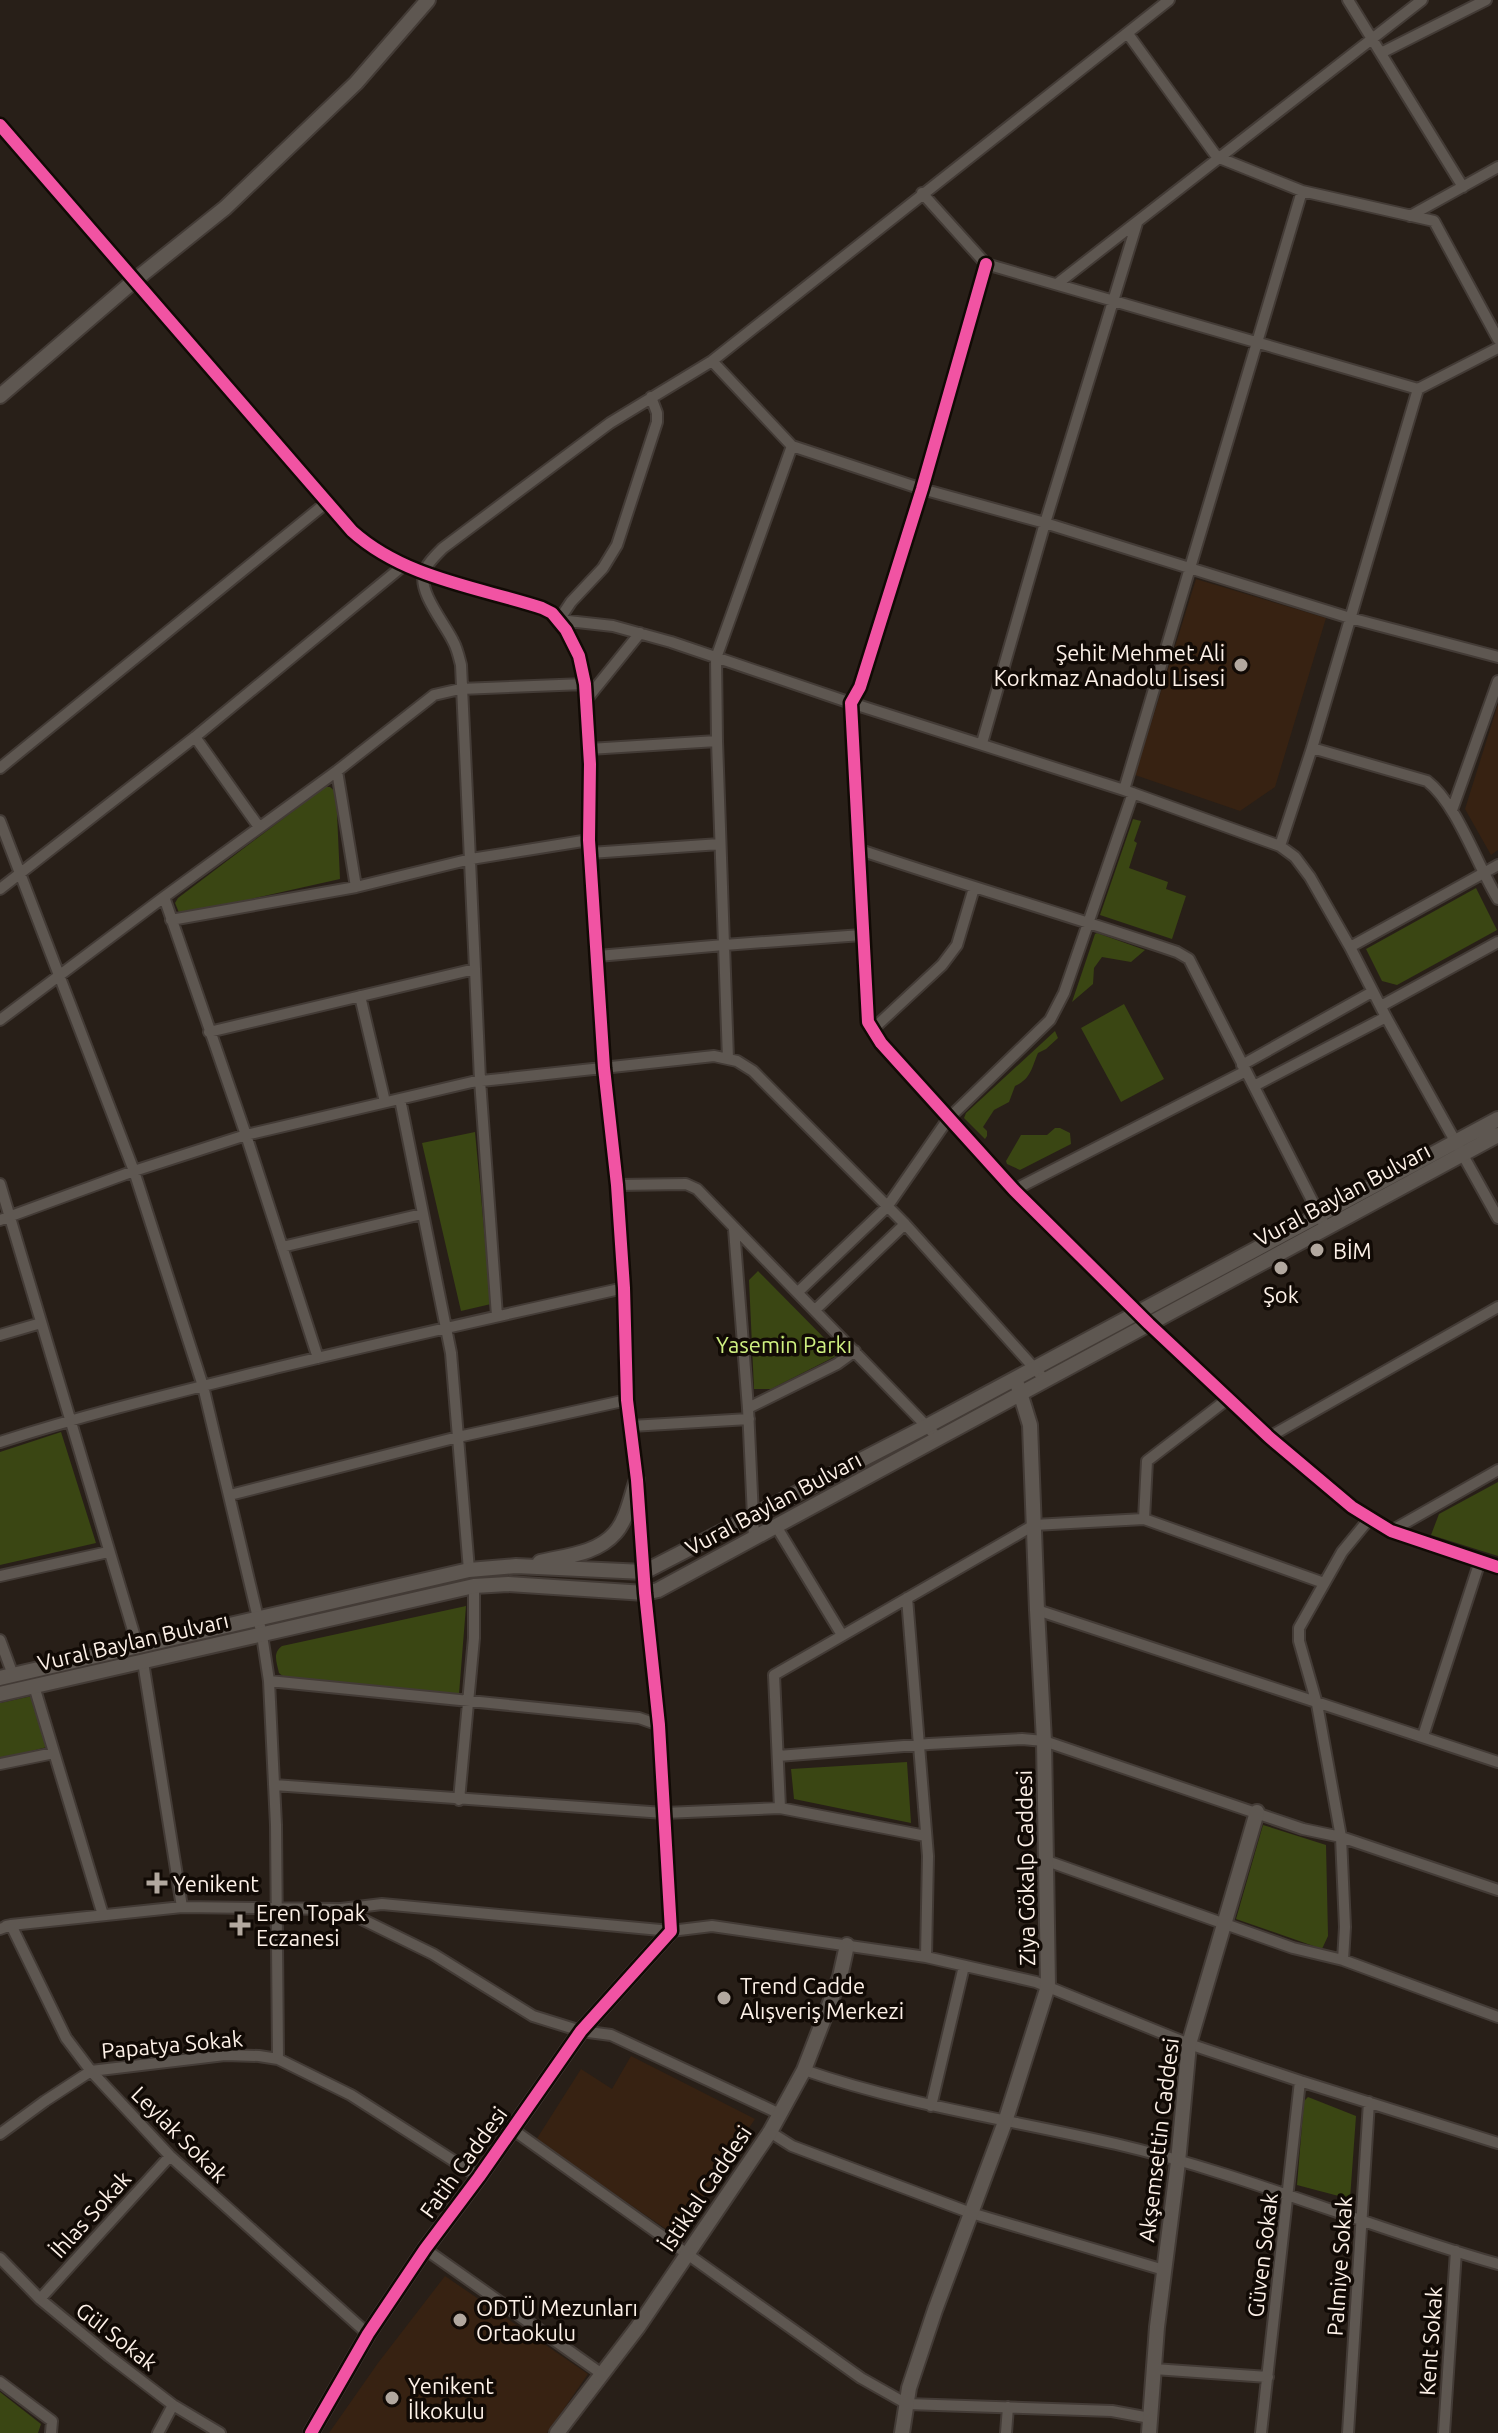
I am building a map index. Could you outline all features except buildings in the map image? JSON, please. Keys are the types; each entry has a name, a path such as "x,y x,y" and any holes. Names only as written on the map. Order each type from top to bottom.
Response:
{"street":[{"path":"0,396 135,280 225,208 356,83 428,0"},
{"path":"497,1316 480,1080 461,665 454,642 428,596 424,573 443,548 610,423 712,361 1169,0"},
{"path":"1348,0 1463,187"},
{"path":"1057,284 1422,0"},
{"path":"1381,53 1486,0"},
{"path":"1128,34 1217,157 1302,191 1434,221 1498,339"},
{"path":"0,125 326,503 364,541 424,573 542,608 559,620 579,656 585,684 589,749 589,840 604,1068 624,1288 627,1400 659,1725 671,1931"},
{"path":"1410,216 1498,167"},
{"path":"798,1292 887,1207 948,1119 1050,1020 1064,993 1090,922 1188,568 1302,191"},
{"path":"922,193 986,264 1418,389 1498,348"},
{"path":"982,743 1045,523 1137,223"},
{"path":"986,264 922,489 860,687 851,703 868,1022 881,1043 1014,1190 1269,1437 1352,1507 1391,1531 1498,1567"},
{"path":"712,361 792,446 922,489 1045,523 1350,618 1497,655"},
{"path":"1280,846 1418,389"},
{"path":"559,620 577,595 603,568 622,534 657,422 651,397"},
{"path":"728,1059 716,658 792,446"},
{"path":"0,768 326,503"},
{"path":"0,889 195,737 404,565"},
{"path":"559,620 594,623 640,633 1128,791 1280,846 1295,857 1310,877 1498,1218"},
{"path":"586,700 640,633"},
{"path":"1452,810 1498,681"},
{"path":"0,1020 337,771 434,695 460,689 585,684"},
{"path":"195,737 259,827"},
{"path":"589,749 717,741"},
{"path":"1312,748 1427,781 1439,790 1498,899"},
{"path":"337,771 356,887"},
{"path":"0,821 134,1171 203,1386 262,1635 269,1681 274,1785 278,2059"},
{"path":"171,920 356,887 471,859 589,840"},
{"path":"590,853 720,844"},
{"path":"857,849 1090,922 1189,959 1323,1221"},
{"path":"1350,947 1498,865"},
{"path":"872,1030 942,965 957,945 974,888"},
{"path":"164,897 318,1358"},
{"path":"598,956 862,935"},
{"path":"1381,1006 1498,942"},
{"path":"209,1032 475,969"},
{"path":"1014,1190 1244,1068 1372,992"},
{"path":"360,996 385,1102"},
{"path":"1254,1086 1386,1017"},
{"path":"5,1218 134,1171 246,1135 480,1080 714,1056 737,1061 753,1071 905,1224 1045,1380"},
{"path":"400,1099 451,1353 469,1570"},
{"name":"Vural Baylan Bulvarı","path":"0,1694 474,1586 508,1584 645,1593 658,1590 1045,1380 1144,1318 1459,1148 1498,1119"},
{"name":"Vural Baylan Bulvarı","path":"1459,1148 1498,1135"},
{"path":"0,1184 5,1218 41,1323 138,1647"},
{"path":"617,1185 686,1184 704,1196 938,1438"},
{"path":"282,1247 422,1214"},
{"path":"815,1310 905,1224"},
{"path":"734,1229 754,1538"},
{"path":"0,1442 69,1420 203,1386 624,1288"},
{"path":"1269,1437 1498,1307"},
{"name":"Vural Baylan Bulvarı","path":"7,1676 469,1570 516,1566 644,1572 927,1426 1034,1367 1144,1318"},
{"path":"0,1335 41,1323"},
{"path":"631,1426 748,1413 855,1351"},
{"name":"Ziya Gökalp Caddesi","path":"902,2433 909,2388 1005,2122 1048,1986 1044,1741 1030,1425 1015,1378"},
{"path":"1144,1519 1147,1461 1229,1398"},
{"path":"230,1495 458,1437 627,1400"},
{"path":"1391,1531 1498,1470"},
{"path":"516,1566 585,1552 603,1543 617,1532 637,1480"},
{"path":"1343,1960 1345,1927 1341,1837 1317,1704 1299,1641 1299,1628 1342,1552 1370,1518"},
{"path":"780,1808 774,1675 1034,1525 1144,1519 1324,1583"},
{"path":"776,1526 842,1635"},
{"path":"0,1576 108,1552"},
{"path":"1423,1736 1480,1561"},
{"path":"459,1800 474,1638 474,1586"},
{"path":"907,1598 926,1836 926,1957"},
{"path":"1037,1610 1498,1762"},
{"path":"0,1640 7,1676"},
{"path":"143,1662 182,1907"},
{"path":"269,1681 639,1718 659,1725"},
{"path":"34,1686 103,1915"},
{"path":"778,1756 920,1744 1022,1739 1044,1741 1303,1829 1341,1837 1498,1890"},
{"path":"0,1764 54,1753"},
{"path":"274,1785 664,1813 780,1808 926,1836"},
{"name":"Akşemsettin Caddesi","path":"1150,2426 1189,2044 1257,1812"},
{"path":"1047,1861 1293,1948 1343,1960 1498,2017"},
{"path":"4,1927 182,1907 341,1909 382,1904 671,1931 712,1926 847,1945 926,1957 1048,1986 1189,2044 1498,2143"},
{"path":"341,1909 433,1954 533,2016 581,2031 611,2035 780,2114"},
{"name":"Leylak Sokak","path":"4,1927 66,2038 91,2071 170,2156 368,2334"},
{"name":"Fatih Caddesi","path":"311,2433 368,2334 425,2249 581,2031 671,1931"},
{"name":"İstiklal Caddesi","path":"557,2433 638,2327 770,2132 804,2070 840,1977 847,1945"},
{"path":"931,2106 964,1966"},
{"name":"Papatya Sokak","path":"0,2134 91,2071 225,2055 278,2059 351,2095 479,2177"},
{"path":"804,2070 931,2106 1117,2145 1178,2162 1498,2264"},
{"name":"Güven Sokak","path":"1261,2433 1300,2081"},
{"name":"Palmiye Sokak","path":"1348,2433 1369,2102"},
{"path":"512,2129 861,2378 907,2404 1112,2411 1150,2426"},
{"path":"770,2132 792,2146 971,2213 1164,2270"},
{"name":"İhlas Sokak","path":"40,2299 170,2156"},
{"path":"425,2249 602,2374"},
{"name":"Kent Sokak","path":"1444,2433 1456,2251"},
{"name":"Gül Sokak","path":"0,2258 40,2299 109,2356 173,2405 220,2433"},
{"path":"1154,2369 1268,2377"},
{"path":"0,2382 52,2421 51,2433"},
{"path":"158,2433 173,2405"},
{"path":"1006,2433 1008,2407"}],"shaded area":[{"name":"Şehit Mehmet Ali Korkmaz Anadolu Lisesi","path":"1196,579 1326,618 1275,787 1240,811 1135,775"},
{"path":"1498,704 1498,850 1491,855 1465,809"},
{"path":"631,2056 755,2119 676,2236 536,2140 581,2069 612,2089"},
{"name":"ODTÜ Mezunları Ortaokulu","path":"445,2276 588,2374 547,2433 329,2433 378,2363"}],"green space":[{"path":"325,787 336,792 340,879 180,915 175,903 178,898"},
{"path":"1133,819 1141,821 1129,868 1168,882 1166,889 1186,896 1172,939 1100,915"},
{"path":"1476,888 1497,930 1397,985 1382,981 1366,949"},
{"path":"1095,934 1145,950 1131,962 1102,957 1094,968 1093,984 1072,1002"},
{"path":"1124,1004 1164,1079 1121,1102 1081,1028"},
{"path":"1055,1031 1058,1038 1038,1053 1030,1072 1015,1086 1009,1102 994,1110 983,1127 987,1131 985,1139 964,1118 966,1113"},
{"path":"1055,1128 1070,1133 1071,1144 1020,1170 1007,1164 1021,1135 1047,1135"},
{"path":"475,1132 491,1304 461,1311 422,1143"},
{"name":"Yasemin Parkı","path":"758,1271 840,1354 771,1389 754,1389 749,1280"},
{"path":"61,1432 96,1543 0,1565 0,1452"},
{"path":"1498,1482 1498,1556 1431,1535 1439,1514"},
{"path":"466,1606 459,1694 285,1678 279,1673 276,1655 282,1646"},
{"path":"32,1696 47,1747 0,1759 0,1703"},
{"path":"907,1762 911,1823 794,1799 791,1769"},
{"path":"1263,1825 1326,1845 1328,1936 1322,1949 1236,1919"},
{"path":"1308,2097 1356,2116 1350,2199 1297,2185 1304,2101"},
{"path":"0,2392 41,2424 38,2433 0,2433"}],"cycle path":[{"path":"0,125 352,531 372,547 418,570 552,613 566,630 579,656 585,684 590,764 589,840 604,1068 617,1185 627,1400 659,1725 671,1931 581,2031 425,2249 368,2334 311,2433"},
{"path":"986,264 922,489 860,687 851,703 868,1022 881,1043 1014,1190 1269,1437 1352,1507 1391,1531 1498,1567"}],"place":[{"name":"Şehit Mehmet Ali Korkmaz Anadolu Lisesi","path":"1241,665"},
{"name":"BİM","path":"1317,1250"},
{"name":"Şok","path":"1281,1268"},
{"name":"Yenikent","path":"157,1883"},
{"name":"Eren Topak Eczanesi","path":"240,1925"},
{"name":"Trend Cadde Alışveriş Merkezi","path":"724,1998"},
{"name":"ODTÜ Mezunları Ortaokulu","path":"460,2320"},
{"name":"Yenikent İlkokulu","path":"392,2398"}]}
